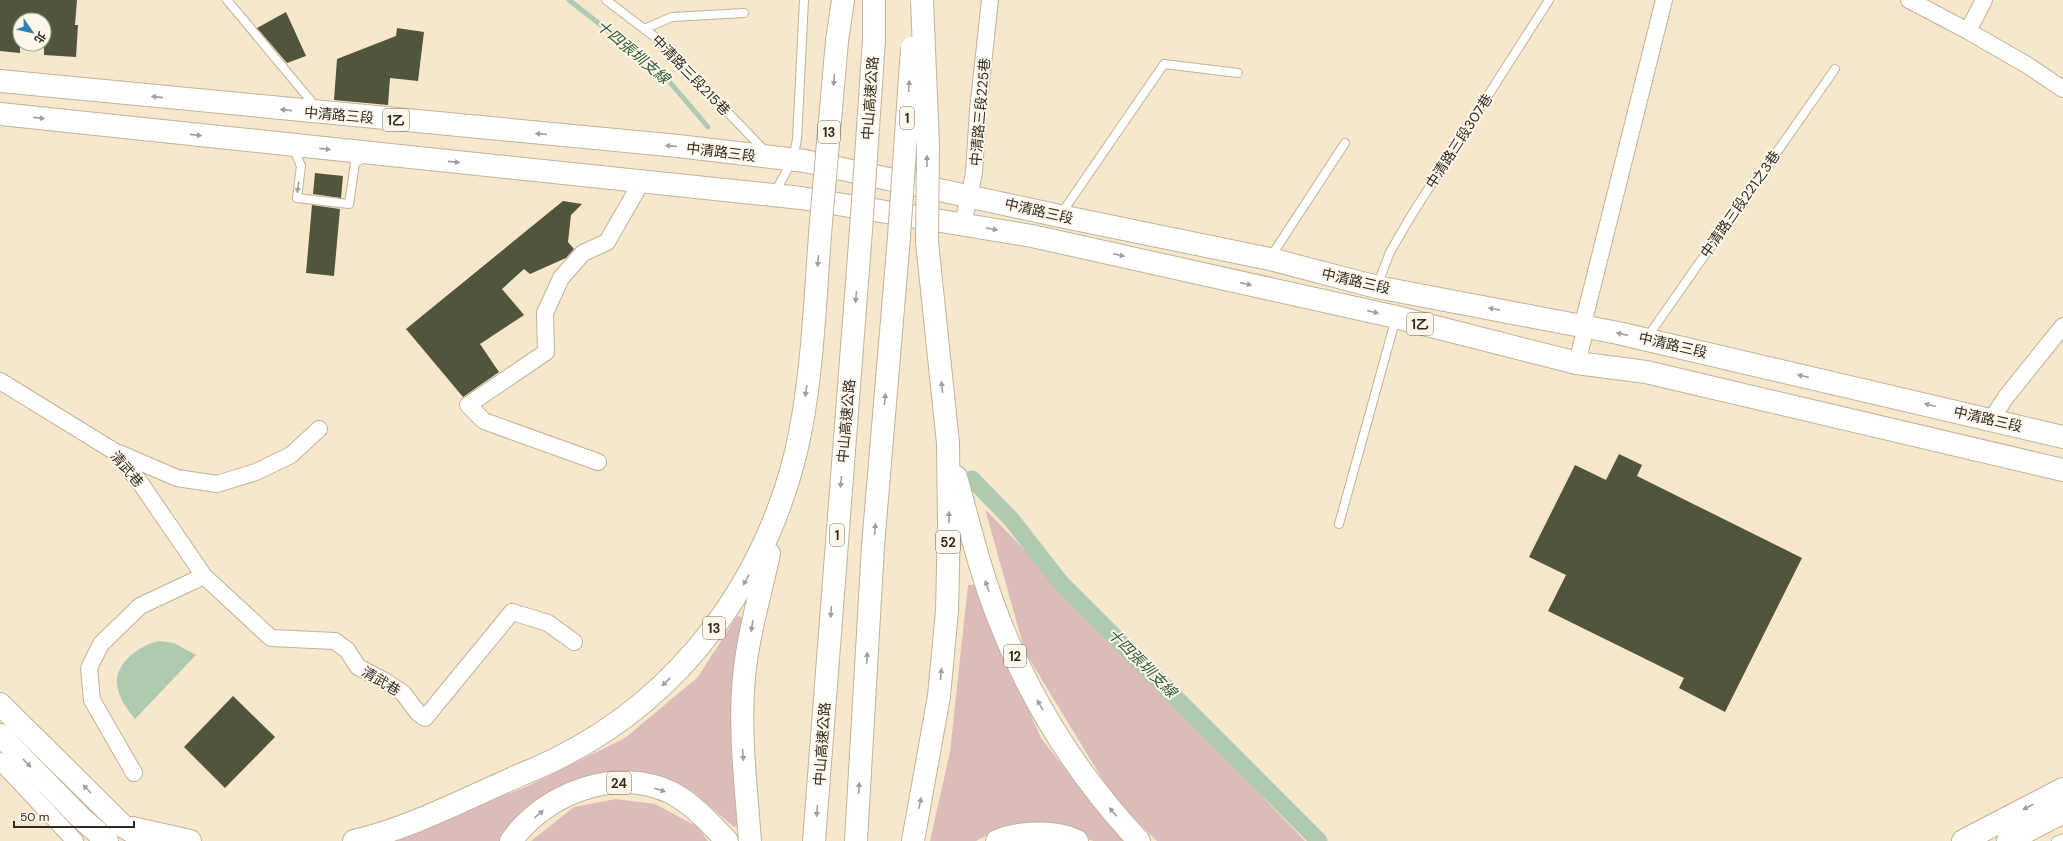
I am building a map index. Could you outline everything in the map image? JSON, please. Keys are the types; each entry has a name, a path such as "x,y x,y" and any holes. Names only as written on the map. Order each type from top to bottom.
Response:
{"main road":[{"name":"13","path":"354,841 426,816 560,757 609,728 655,693 684,664 708,636 737,596 756,564 779,506 796,452 807,384 837,42 843,0"},
{"name":"中山高速公路","path":"814,841 861,230 874,40 874,0"},
{"name":"1","path":"856,841 874,546 899,237 915,0"},
{"name":"52","path":"913,841 939,696 947,611 948,443 927,242 928,146 922,0"},
{"name":"中清路三段","path":"0,81 678,146 793,159 1270,259 1377,287 1646,339 2063,437"},
{"name":"中清路三段","path":"0,114 774,195 963,224 1032,236 1396,317 1577,363 1646,372 2063,470"},
{"name":"12","path":"948,443 977,557 998,617 1025,680 1061,741 1094,790 1139,841"},
{"path":"750,841 742,741 744,677 753,617 779,506"},
{"path":"0,704 110,835 190,841"},
{"path":"0,735 80,817 110,835 149,841"},
{"name":"24","path":"511,841 518,832 547,807 569,794 594,785 624,782 649,786 671,793 699,810 727,841"},
{"path":"1963,841 2063,789"},
{"path":"2008,841 2063,812"},
{"path":"996,841 1008,836 1043,833 1077,841"}],"street":[{"name":"中清路三段225巷","path":"963,224 974,173 978,110 990,0"},
{"path":"1577,363 1586,327 1584,320 1664,0"},
{"path":"1910,0 2027,65 2063,89"},
{"path":"1968,31 1984,0"},
{"path":"598,462 484,421 468,405 546,352 545,313 561,278 583,253 608,242 642,181"},
{"path":"1991,420 2006,397 2063,326"},
{"name":"清武巷","path":"0,381 117,453 204,576 271,638 335,641 347,650 358,667 383,680 403,693 418,713 425,718 512,612 548,623 574,642"},
{"path":"117,453 177,478 217,484 256,472 291,455 319,428"},
{"path":"134,773 92,700 89,668 102,644 140,606 204,576"},
{"path":"0,761 75,841"}],"lane":[{"path":"227,0 293,81 322,113"},
{"name":"中清路三段215巷","path":"606,0 655,37 770,157"},
{"path":"774,195 793,159 797,139 804,0"},
{"name":"中清路三段307巷","path":"1377,287 1390,252 1411,216 1549,0"},
{"path":"644,29 672,16 744,13"},
{"path":"1060,216 1164,64 1238,73"},
{"name":"中清路三段221之3巷","path":"1646,339 1835,69"},
{"path":"1270,259 1345,143"},
{"path":"289,145 301,166 297,198 324,202 349,204 355,163 370,153"},
{"path":"1339,524 1396,317"},
{"path":"2056,841 2063,838"}],"shaded area":[{"path":"985,509 1305,841 1157,841 1114,798 1025,652"},
{"path":"968,585 976,585 990,622 1041,738 1104,819 1126,841 1093,841 1064,827 995,831 976,841 930,841 950,752"},
{"path":"737,616 746,618 731,729 742,824 734,827 692,791 655,777 598,774 503,841 396,841 530,785 625,738 698,677"},
{"path":"159,641 174,643 196,655 135,719 119,694 117,676 120,669 130,656 145,646"},
{"path":"616,799 655,804 698,827 708,841 531,841 574,807"}],"building":[{"path":"0,0 77,0 75,25 78,25 76,57 44,55 44,52 52,52 52,12 12,12 12,52 20,53 0,51"},
{"path":"286,12 306,56 287,63 257,28"},
{"path":"397,28 424,32 418,81 390,78 388,105 334,100 337,59 396,36"},
{"path":"315,173 343,176 341,198 313,194"},
{"path":"563,201 582,204 571,215 568,242 574,249 566,258 530,274 524,269 502,289 524,315 480,344 499,372 463,397 406,329"},
{"path":"312,205 340,209 334,276 306,273"},
{"path":"1619,454 1642,465 1637,476 1802,558 1725,712 1679,688 1684,678 1548,611 1566,575 1529,557 1575,465 1606,480"},
{"path":"233,696 275,737 225,788 184,747"}],"waterway":[{"name":"十四張圳支線","path":"569,0 662,73 708,127"},
{"name":"十四張圳支線","path":"972,479 1011,519 1061,583 1319,841"}]}
